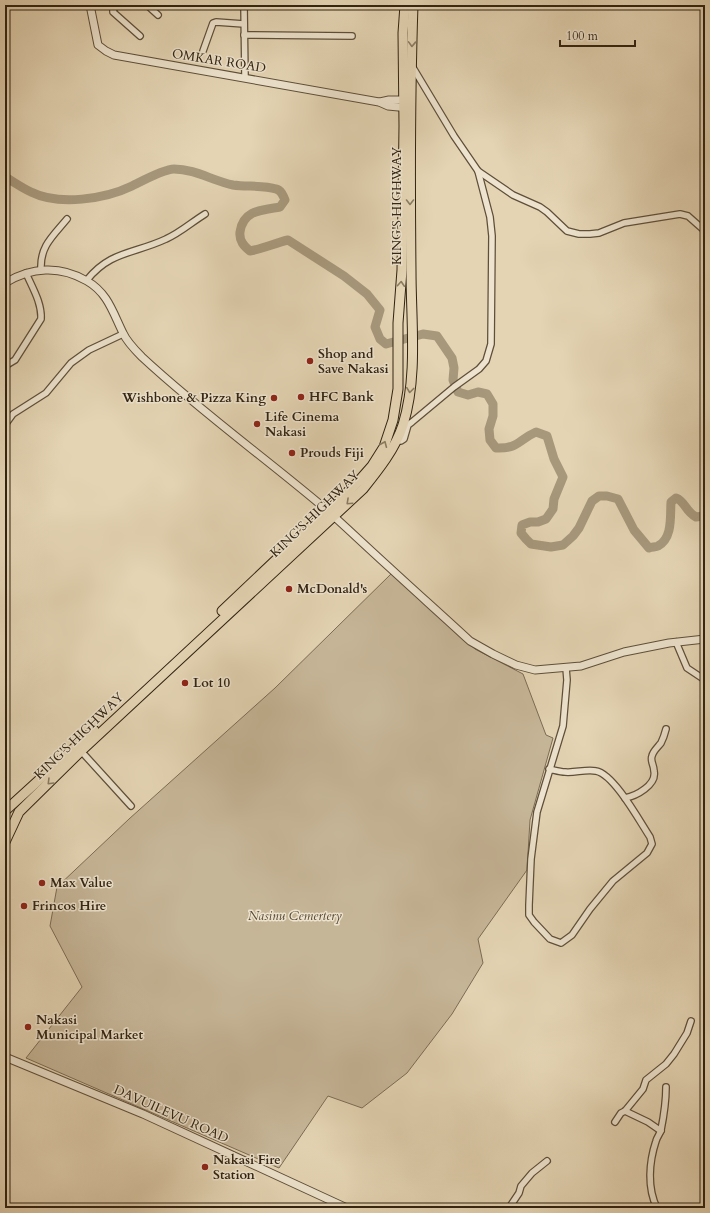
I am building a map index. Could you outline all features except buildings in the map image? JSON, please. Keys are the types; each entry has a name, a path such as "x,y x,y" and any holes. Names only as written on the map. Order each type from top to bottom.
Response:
{"highway":[{"name":"KING'S HIGHWAY","path":"5,811 331,514 364,489 378,471 397,439 403,425 410,391 412,351 407,104 403,32 405,5"},
{"name":"KING'S HIGHWAY","path":"6,840 19,812 81,751 331,514 372,466 384,447 394,414 398,389 398,323 402,270 407,104 411,65 413,5"},
{"path":"5,826 6,840"}],"street":[{"name":"OMKAR ROAD","path":"90,5 98,45 114,55 379,102 388,106 407,104"},
{"path":"117,5 113,12 140,36"},
{"path":"147,5 158,14"},
{"path":"244,5 244,78"},
{"path":"203,51 212,23 244,24"},
{"path":"244,35 352,36"},
{"path":"397,439 401,441 404,439 408,425 486,362 490,344 492,236 490,218 478,171 454,136 411,65"},
{"path":"478,171 513,195 548,212 572,234 599,232 624,223 680,214 688,216 705,231"},
{"path":"86,280 95,269 105,262 168,239 205,214"},
{"path":"41,269 41,259 45,246 67,218"},
{"path":"5,283 26,272 41,269 63,272 86,280 104,295 123,334 142,356 236,437 331,514 470,641 493,654 516,665 535,670 566,668 581,666 624,652 676,642 705,639"},
{"path":"5,366 10,364 17,356 41,319 37,298 26,272"},
{"path":"5,425 13,414 46,393 71,363 96,347 123,334"},
{"path":"676,642 687,668 705,680"},
{"path":"549,769 564,772 597,771 603,773 609,778 625,798 650,837 652,844 647,853 613,881 590,909 572,935 561,943 550,939 529,915 531,860 534,836 538,812 549,769 563,726 567,680 566,668"},
{"path":"625,798 644,789 654,778 655,772 651,760 652,755 660,743 666,729"},
{"path":"81,751 131,806"},
{"path":"615,1122 621,1113 625,1111 643,1089 646,1080 666,1064 674,1054 687,1033 691,1021"},
{"name":"DAVUILEVU ROAD","path":"5,1057 149,1117 347,1208"},
{"path":"657,1208 652,1193 649,1170 656,1140 661,1132 666,1105 666,1087"},
{"path":"625,1111 648,1122 661,1132"},
{"path":"510,1208 519,1193 521,1186 532,1173 547,1161"}],"green space":[{"name":"Nasinu Cemertery","path":"392,573 475,649 523,674 546,735 553,738 530,820 527,870 478,939 483,963 452,1014 407,1073 362,1108 328,1096 279,1168 26,1058 82,987 50,926 57,887 129,819 275,688"}],"waterway":[{"path":"5,177 42,196 68,200 96,197 121,191 159,173 174,169 197,173 233,185 266,187 279,190 285,200 280,207 254,212 245,219 242,225 240,238 242,243 250,251 288,240 344,276 367,294 380,310 375,327 380,339 386,344 423,334 437,336 452,358 454,368 453,380 458,392 468,395 478,392 487,394 493,404 493,416 489,429 490,440 496,448 509,447 536,432 547,436 554,459 563,477 554,499 553,509 546,519 522,525 521,533 531,544 551,547 563,545 579,528 592,501 599,496 607,496 618,499 634,530 649,548 658,546 666,538 670,526 671,502 676,498 681,501 692,515 696,517 705,515"}],"place":[{"name":"Shop and Save Nakasi","path":"310,361"},
{"name":"HFC Bank","path":"301,397"},
{"name":"Wishbone & Pizza King","path":"274,398"},
{"name":"Life Cinema Nakasi","path":"257,424"},
{"name":"Prouds Fiji","path":"292,453"},
{"name":"McDonald's","path":"289,589"},
{"name":"Lot 10","path":"185,683"},
{"name":"Max Value","path":"42,883"},
{"name":"Frincos Hire","path":"24,906"},
{"name":"Nakasi Municipal Market","path":"28,1027"},
{"name":"Nakasi Fire Station","path":"205,1167"}]}
